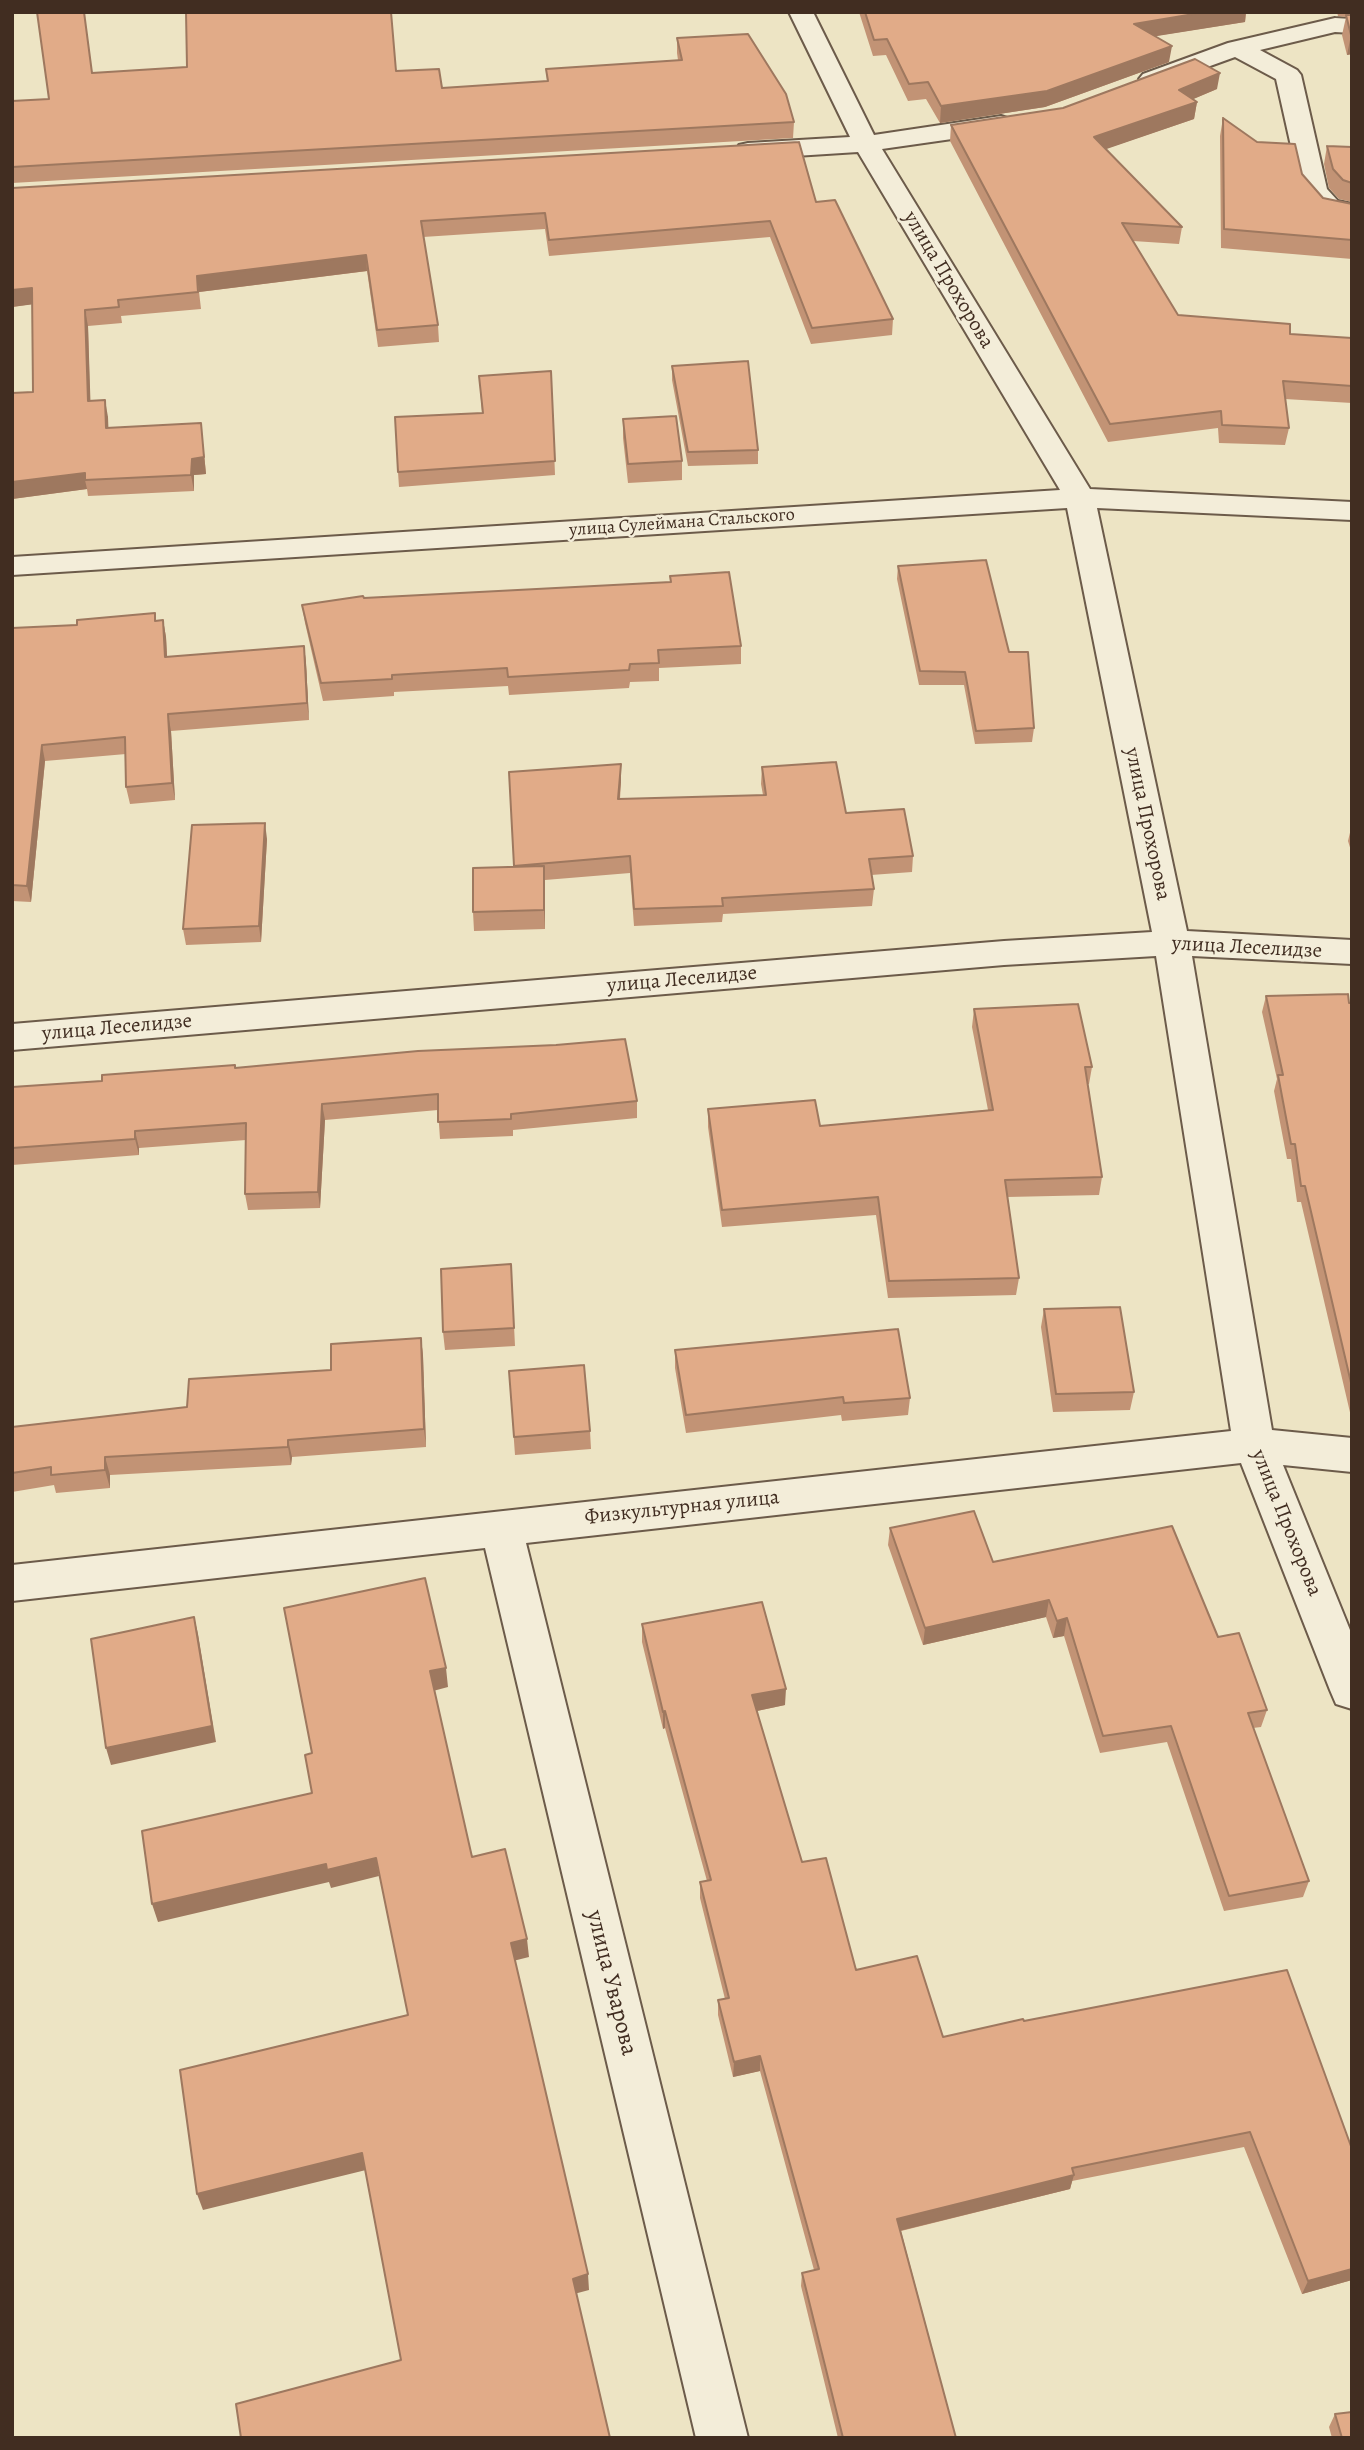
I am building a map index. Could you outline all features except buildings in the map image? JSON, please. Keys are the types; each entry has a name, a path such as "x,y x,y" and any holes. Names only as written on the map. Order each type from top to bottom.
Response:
{"street":[{"name":"улица Прохорова","path":"801,12 866,144 1080,498 1171,943 1254,1445 1352,1690"},
{"path":"1124,89 1237,48 1335,25 1352,26"},
{"path":"1237,48 1288,75 1314,191 1329,208 1352,212"},
{"path":"729,152 866,144 1025,121"},
{"name":"улица Сулеймана Стальского","path":"12,566 1080,498 1352,510"},
{"name":"улица Леселидзе","path":"12,1037 1004,953 1171,943 1352,952"},
{"name":"Физкультурная улица","path":"12,1583 1254,1445 1352,1455"},
{"name":"улица Уварова","path":"501,1528 722,2438"}]}
